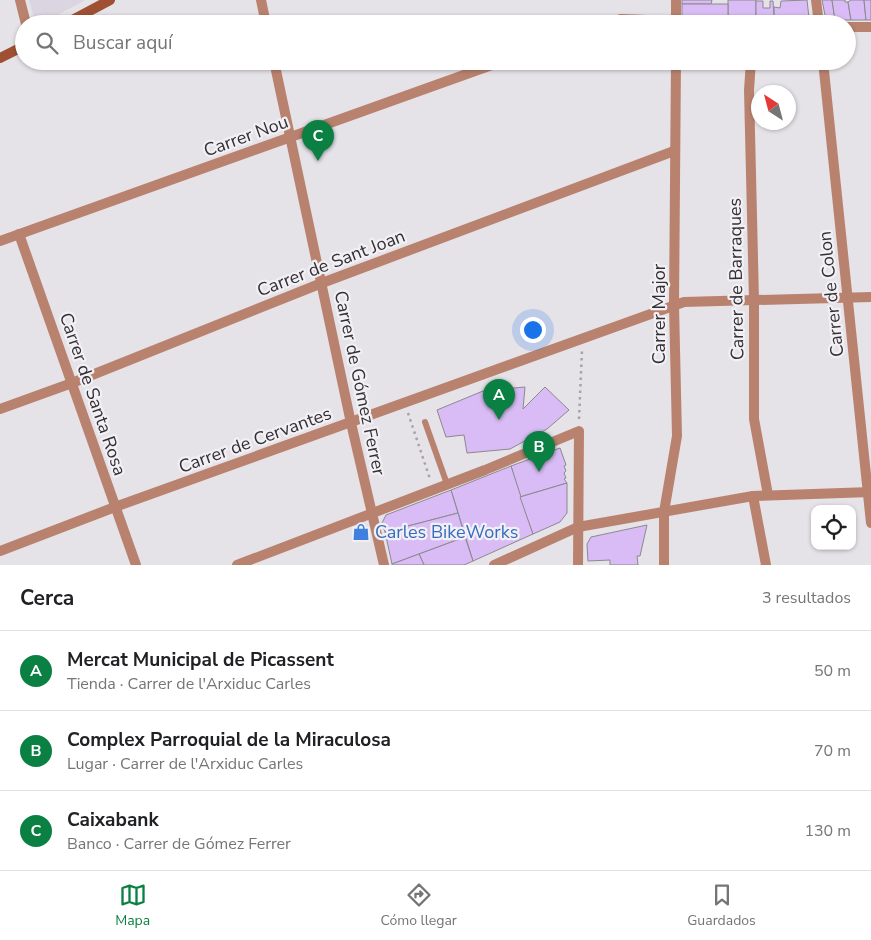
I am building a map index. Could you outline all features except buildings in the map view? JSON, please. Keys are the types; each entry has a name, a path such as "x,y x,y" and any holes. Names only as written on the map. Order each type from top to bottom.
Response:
{"street":[{"path":"20,0 24,15"},
{"path":"82,15 110,0"},
{"path":"261,0 264,15"},
{"path":"676,0 676,15"},
{"path":"816,0 818,15"},
{"path":"856,27 871,27"},
{"path":"0,58 15,50"},
{"name":"Carrer de Gómez Ferrer","path":"276,70 351,423 384,565"},
{"name":"Carrer Nou","path":"0,241 478,70"},
{"name":"Carrer Major","path":"664,565 664,512 677,436 674,305 676,70"},
{"name":"Carrer de Barraques","path":"750,70 749,90 754,300 754,419 768,495"},
{"name":"Carrer de Colon","path":"824,70 870,492 871,522"},
{"name":"Carrer de Sant Joan","path":"0,409 72,383 322,283 674,151"},
{"name":"Carrer de Santa Rosa","path":"19,234 136,565"},
{"name":"Carrer de Cervantes","path":"0,551 115,507 684,302 871,297"},
{"path":"237,565 579,431 578,565"},
{"path":"494,565 578,527 753,496 870,492"},
{"path":"753,496 766,565"}],"lane":[{"path":"425,422 446,484"}],"path":[{"path":"579,431 582,339"},
{"path":"405,402 433,489"}],"shaded area":[{"path":"29,0 85,0 58,15 33,15"}],"place":[{"name":"Caixabank","path":"318,161"},
{"name":"Mercat Municipal de Picassent","path":"499,420"},
{"name":"Complex Parroquial de la Miraculosa","path":"539,472"},
{"name":"Carles BikeWorks","path":"361,532"}]}
